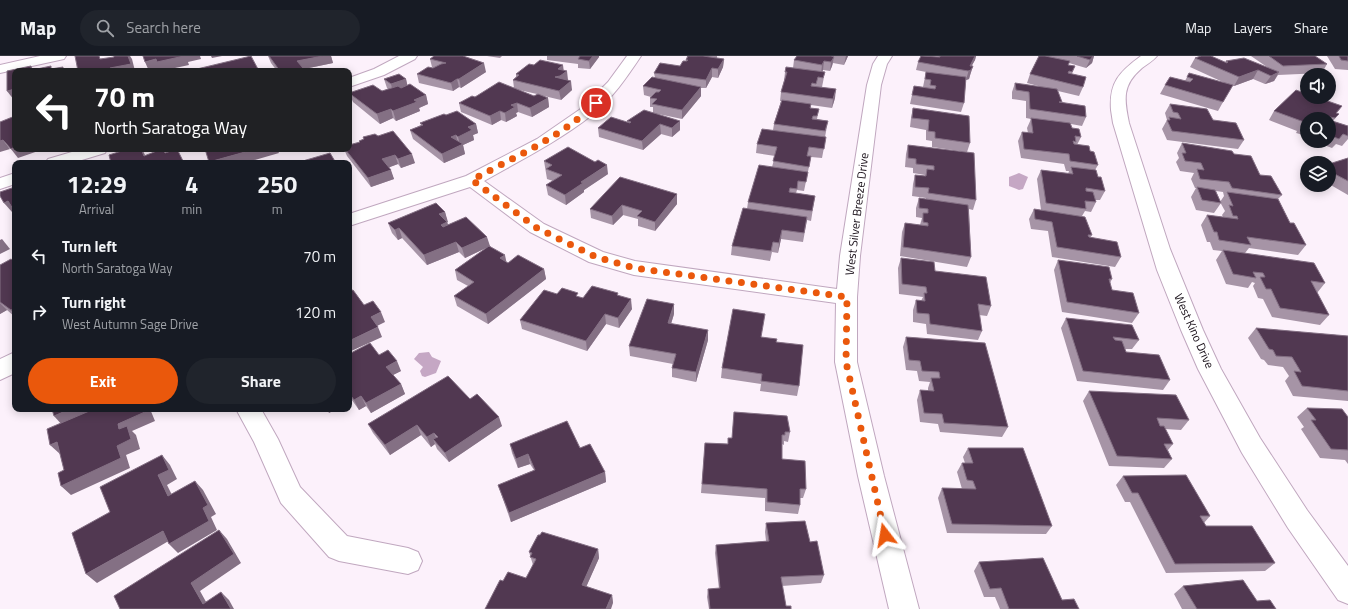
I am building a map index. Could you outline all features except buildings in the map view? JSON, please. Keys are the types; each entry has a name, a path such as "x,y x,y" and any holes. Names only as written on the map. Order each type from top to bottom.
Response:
{"street":[{"path":"0,69 59,56"},
{"path":"352,81 379,72 410,56"},
{"path":"352,219 472,180 543,142 587,111 613,85 634,56"},
{"name":"West Silver Breeze Drive","path":"885,56 880,64 874,85 850,256 847,297 846,362 871,476 904,609"},
{"name":"West Kino Drive","path":"1150,56 1128,72 1118,89 1118,106 1121,123 1175,289 1228,407 1274,484 1348,590"},
{"path":"64,160 89,152"},
{"path":"0,184 12,179"},
{"path":"472,180 537,228 596,257 634,268 847,297"},
{"path":"0,371 12,363"},
{"path":"250,412 265,439 290,495 339,548 408,561"}],"shaded area":[{"path":"1019,173 1028,177 1023,189 1019,190 1009,186 1009,177"},
{"path":"429,352 432,357 441,361 436,373 425,377 422,376 420,371 423,367 414,359 419,353"}],"route":[{"path":"596,103 543,142 472,180 537,228 596,257 634,268 687,277 847,297 846,362 885,535"}]}
